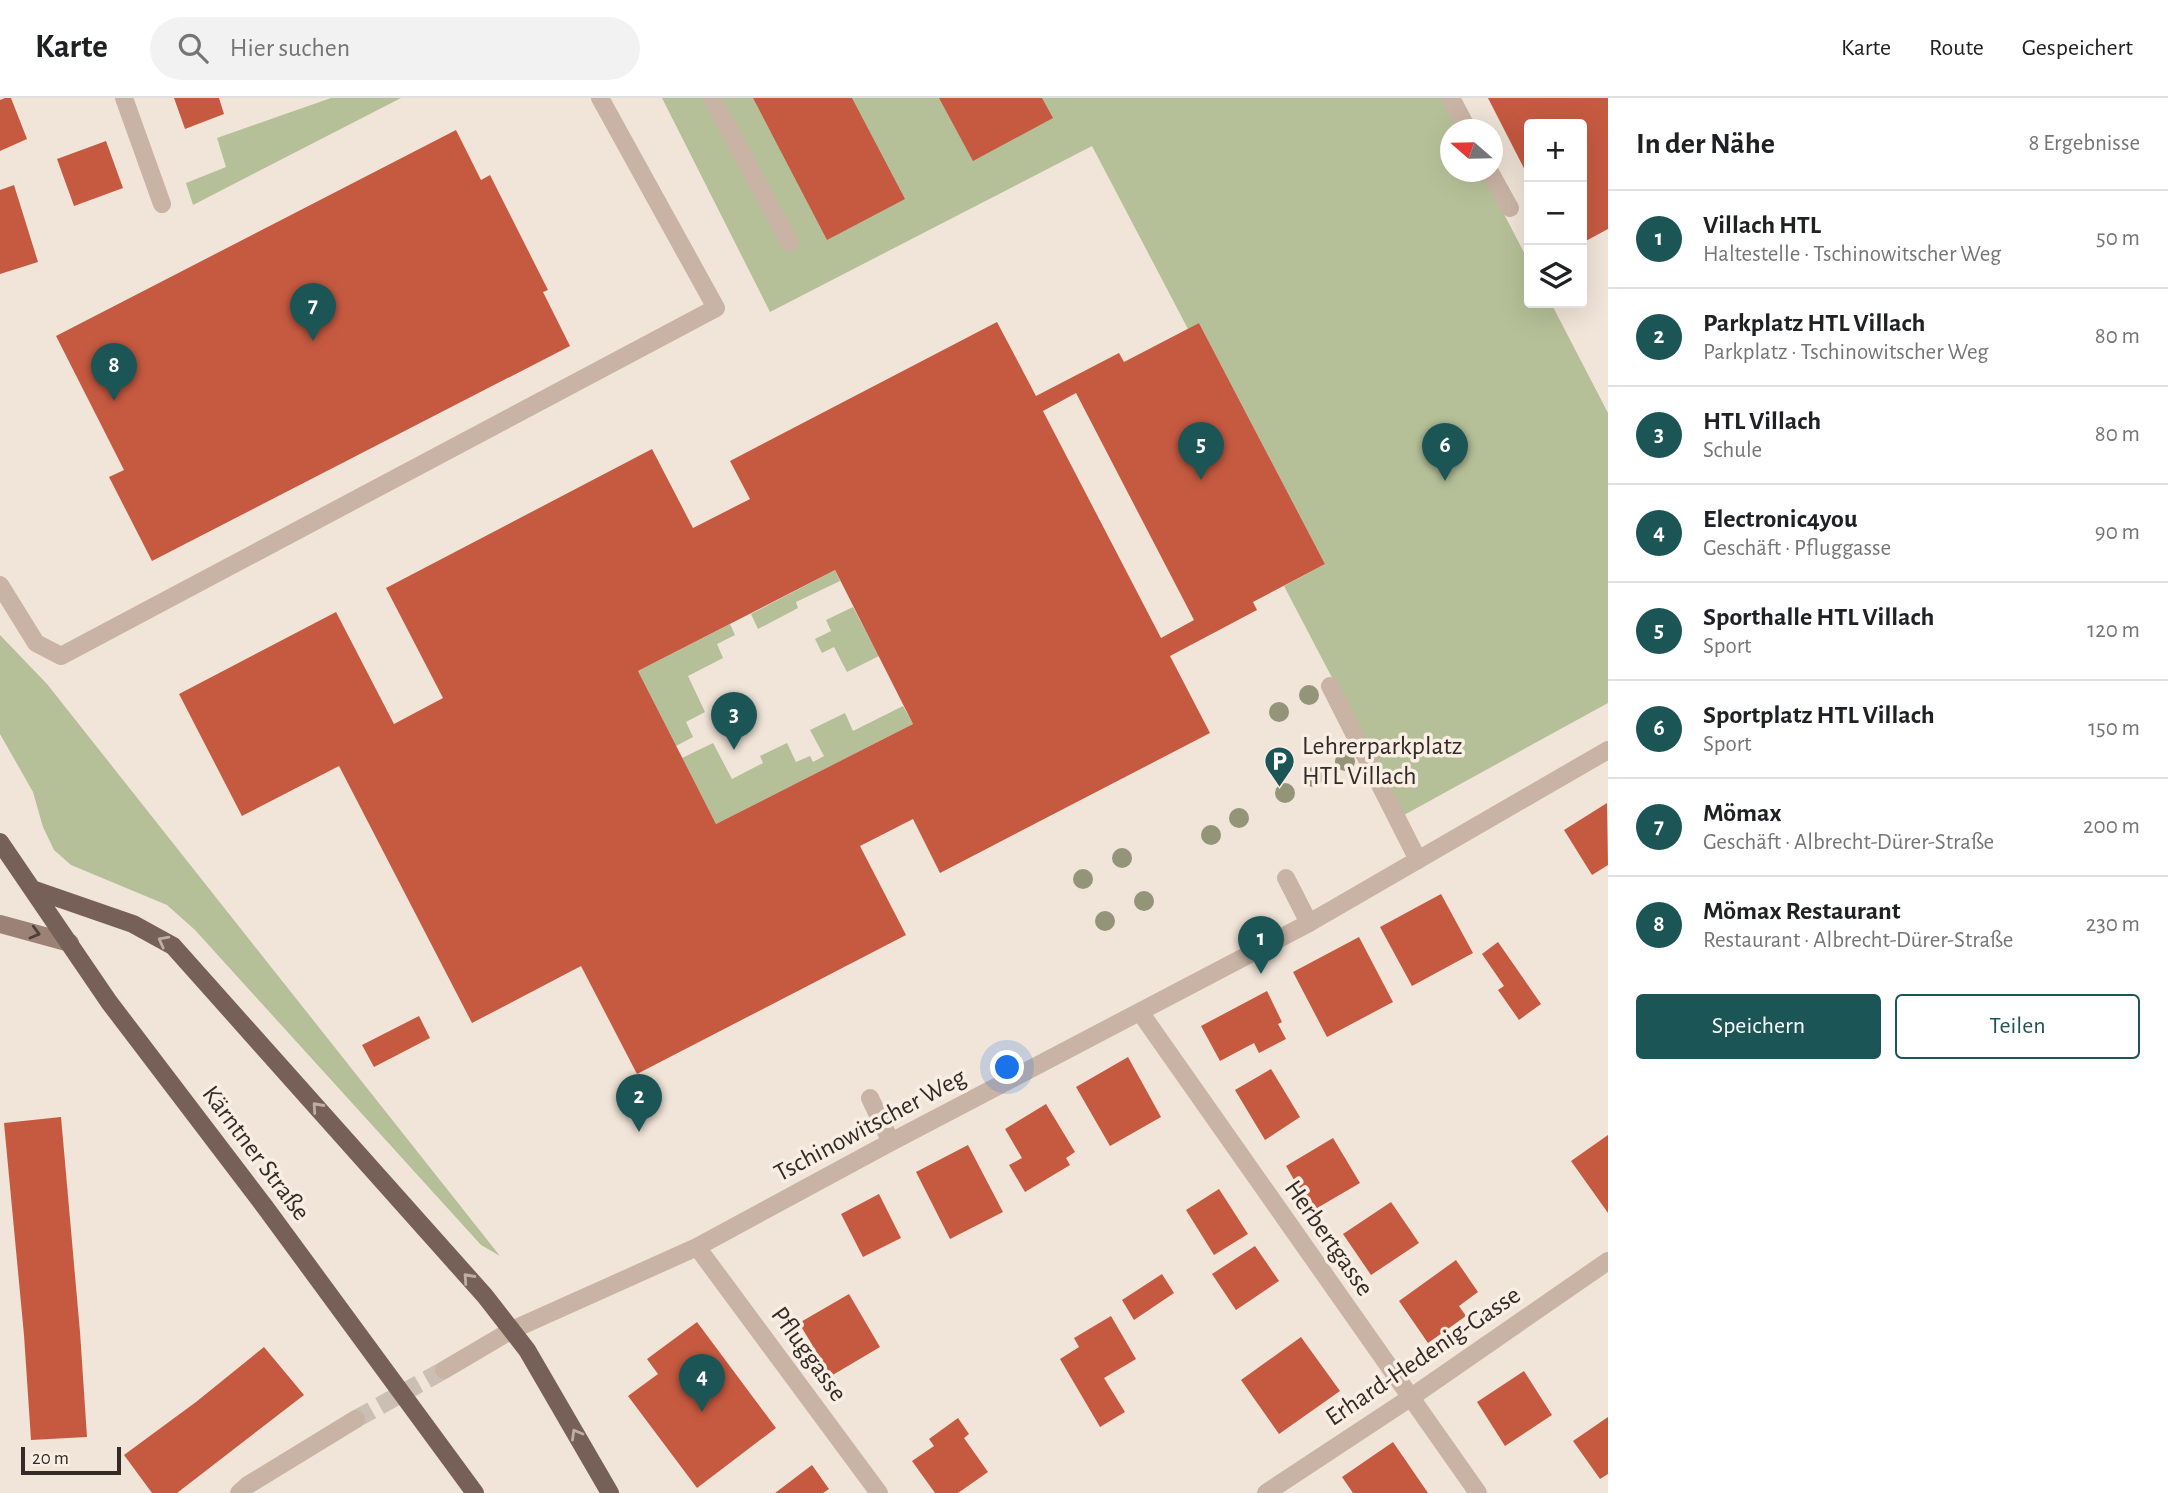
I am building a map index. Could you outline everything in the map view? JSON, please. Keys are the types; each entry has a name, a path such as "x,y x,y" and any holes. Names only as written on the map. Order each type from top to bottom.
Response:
{"main road":[{"name":"Kärntner Straße","path":"0,842 109,1002 265,1207 475,1493"},
{"path":"32,889 133,925 173,946 485,1296 527,1350 610,1493"}],"street":[{"path":"124,98 162,204"},
{"path":"0,585 36,643 61,656 716,308 600,98"},
{"path":"712,98 790,243"},
{"path":"1451,98 1462,119"},
{"path":"1496,182 1510,208"},
{"path":"1330,687 1418,860"},
{"name":"Tschinowitscher Weg","path":"444,1370 512,1330 697,1247 1308,923 1608,750"},
{"path":"1286,878 1308,923"},
{"path":"0,924 70,943"},
{"name":"Herbertgasse","path":"1140,1012 1478,1493"},
{"path":"870,1098 891,1142"},
{"name":"Pfluggasse","path":"697,1247 879,1493"},
{"name":"Erhard-Hedenig-Gasse","path":"1266,1493 1410,1398 1608,1261"},
{"path":"247,1490 356,1419"}],"green space":[{"path":"331,98 401,98 193,205 186,183 226,167 217,138"},
{"path":"662,98 1443,98 1455,119 1440,119 1440,182 1487,182 1524,252 1524,308 1554,308 1608,413 1608,703 1404,815 1284,586 1325,564 1199,323 1188,329 1092,146 770,312"},
{"path":"835,570 840,581 796,602 798,608 758,629 751,614"},
{"path":"853,607 879,656 847,672 834,647 822,653 815,639 831,631 826,620"},
{"path":"730,624 735,635 717,644 723,658 688,676 705,712 686,722 693,737 676,746 638,671"},
{"path":"0,635 47,684 500,1256 481,1245 195,930 167,905 71,865 54,850 43,827 33,792 0,734"},
{"path":"903,706 913,724 716,824 682,758 713,743 732,779 763,763 760,756 787,743 796,762 810,756 813,762 824,756 810,730 845,713 853,731"}],"building":[{"path":"11,98 27,139 0,151 0,100"},
{"path":"174,98 219,98 224,114 185,129"},
{"path":"753,98 852,98 905,199 827,240"},
{"path":"939,98 1042,98 1053,118 973,161"},
{"path":"1488,98 1608,98 1608,229 1587,240 1587,119 1524,119 1524,168 1503,127 1503,119 1499,119"},
{"path":"456,130 481,180 490,175 548,290 543,292 570,346 152,561 109,477 124,470 56,336"},
{"path":"106,141 123,188 74,206 57,159"},
{"path":"14,185 38,262 0,274 0,190"},
{"path":"997,322 1036,396 1119,353 1124,362 1199,323 1325,564 1253,602 1257,610 1170,656 1210,733 940,873 913,819 860,846 906,935 637,1074 581,966 472,1023 339,766 242,816 179,694 336,612 394,724 443,698 386,588 652,449 693,528 750,499 730,461","holes":["1076,393 1194,620 1161,638 1043,411","835,570 913,724 716,824 638,671"]},
{"path":"1607,803 1608,865 1592,875 1564,830"},
{"path":"1441,894 1473,953 1412,986 1380,927"},
{"path":"1359,937 1393,1002 1327,1037 1293,972"},
{"path":"1498,942 1541,1004 1519,1020 1498,990 1504,986 1482,954"},
{"path":"1267,991 1282,1022 1278,1024 1286,1039 1259,1053 1254,1043 1220,1061 1201,1026"},
{"path":"419,1016 430,1038 374,1067 362,1045"},
{"path":"1128,1057 1161,1117 1110,1146 1076,1087"},
{"path":"1271,1069 1300,1117 1265,1140 1235,1090"},
{"path":"1046,1104 1075,1152 1066,1158 1070,1165 1025,1192 1009,1165 1022,1158 1005,1129"},
{"path":"61,1117 87,1437 31,1440 4,1123"},
{"path":"1608,1135 1608,1213 1571,1161"},
{"path":"1333,1138 1360,1183 1312,1211 1286,1166"},
{"path":"968,1145 1003,1212 950,1239 916,1172"},
{"path":"1219,1189 1248,1234 1214,1255 1186,1210"},
{"path":"879,1194 901,1238 863,1257 841,1214"},
{"path":"1391,1202 1419,1243 1371,1275 1343,1234"},
{"path":"1255,1246 1279,1281 1236,1310 1212,1274"},
{"path":"1456,1260 1478,1292 1459,1306 1466,1316 1428,1343 1399,1301"},
{"path":"1162,1274 1174,1293 1134,1320 1122,1300"},
{"path":"849,1294 880,1347 831,1376 799,1323"},
{"path":"1111,1316 1136,1359 1104,1378 1125,1412 1100,1427 1060,1359 1079,1347 1074,1338"},
{"path":"697,1322 776,1428 697,1488 628,1396 658,1374 647,1359"},
{"path":"1301,1337 1340,1391 1279,1434 1241,1380"},
{"path":"264,1347 304,1395 177,1493 152,1493 124,1455"},
{"path":"1524,1371 1552,1415 1505,1446 1477,1402"},
{"path":"1608,1417 1608,1474 1600,1479 1573,1441"},
{"path":"958,1418 969,1434 964,1438 988,1472 958,1493 935,1493 912,1461 934,1446 929,1439"},
{"path":"1393,1442 1428,1493 1353,1493 1342,1477"},
{"path":"812,1465 829,1489 823,1493 775,1493"}],"tunnel":[{"path":"356,1419 444,1370"}],"place":[{"name":"Mömax","path":"313,341"},
{"name":"Mömax Restaurant","path":"114,401"},
{"name":"Sporthalle HTL Villach","path":"1201,480"},
{"name":"Sportplatz HTL Villach","path":"1445,481"},
{"name":"HTL Villach","path":"734,750"},
{"name":"Lehrerparkplatz HTL Villach","path":"1279,788"},
{"name":"Villach HTL","path":"1261,974"},
{"name":"Parkplatz HTL Villach","path":"639,1132"},
{"name":"Electronic4you","path":"702,1412"}]}
